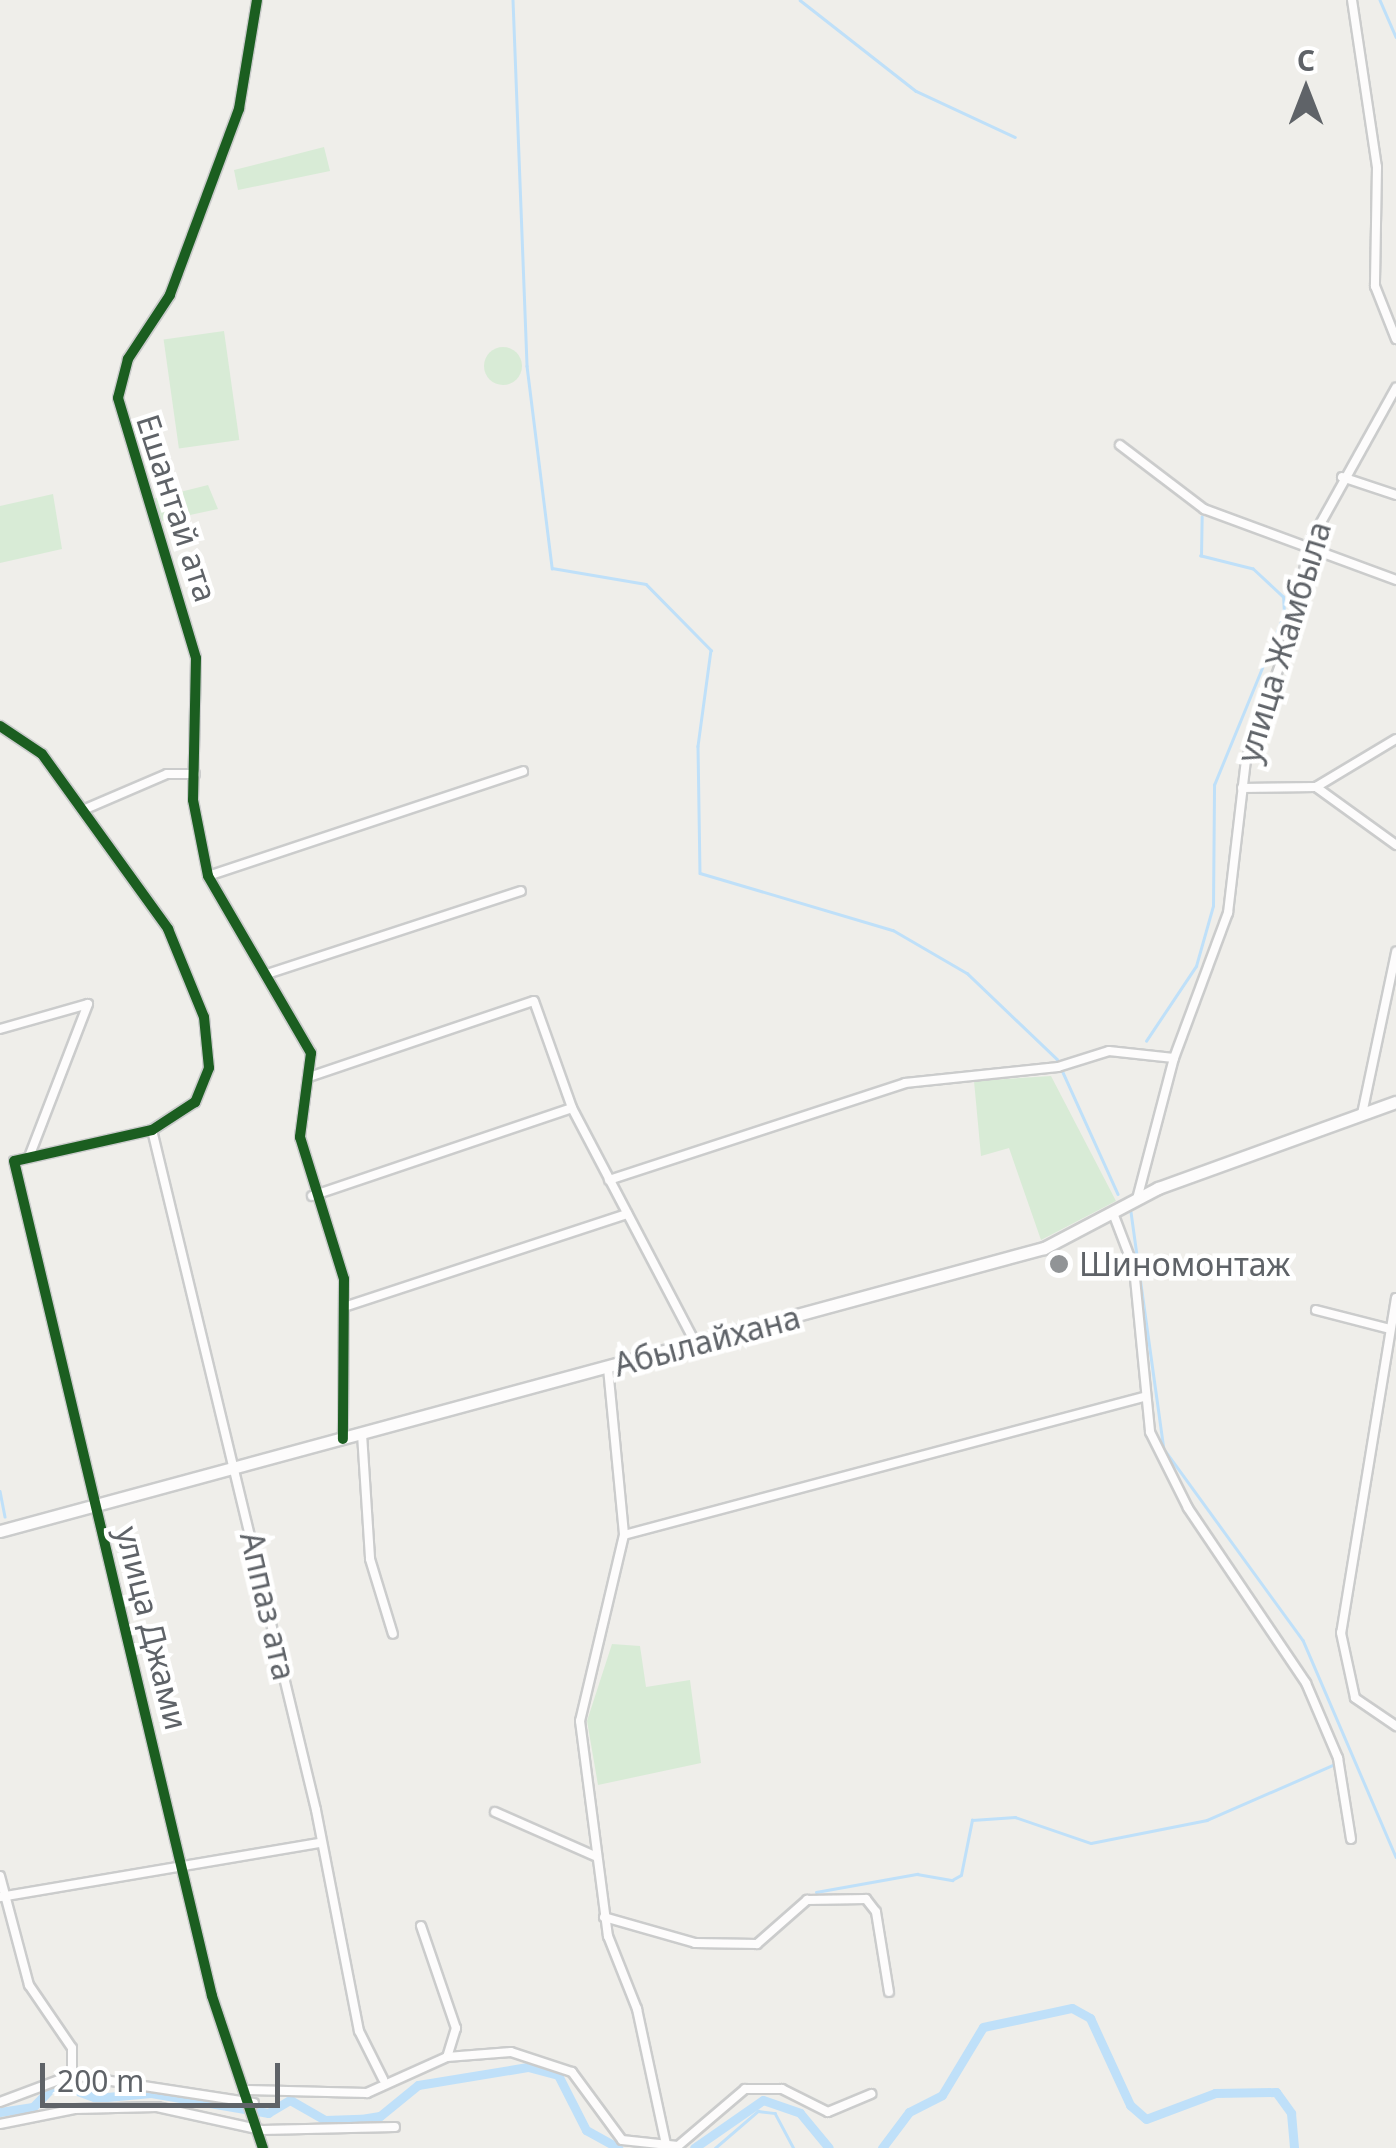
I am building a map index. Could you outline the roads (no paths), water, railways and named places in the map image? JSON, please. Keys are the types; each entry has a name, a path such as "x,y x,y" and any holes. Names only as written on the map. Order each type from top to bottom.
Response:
{"main road":[{"name":"Абылайхана","path":"0,1531 1044,1248 1137,1199 1396,1102"}],"street":[{"name":"Ешантай ата","path":"256,0 245,92 170,295 128,359 118,398 196,658 195,774 208,876 312,1053 300,1137 312,1196 336,1248 347,1306 337,1380 343,1440"},
{"path":"1352,0 1377,167 1375,286 1396,339"},
{"name":"улица Жамбыла","path":"1137,1199 1174,1058 1228,913 1242,788 1310,544 1342,477 1396,388"},
{"path":"1120,445 1204,509 1310,544 1396,580"},
{"path":"1342,477 1396,495"},
{"path":"0,726 42,754 83,810 187,960 204,1016 205,1088 152,1130 30,1154"},
{"path":"1242,788 1316,787 1396,739"},
{"path":"208,876 523,771"},
{"path":"83,810 167,774 195,774"},
{"path":"1316,787 1396,846"},
{"path":"266,974 522,891"},
{"path":"1362,1114 1396,952"},
{"path":"310,1077 534,1001 572,1108 696,1344"},
{"path":"0,1029 88,1004 30,1154"},
{"path":"610,1180 906,1083 1058,1067 1109,1052 1174,1058"},
{"path":"312,1196 572,1108"},
{"name":"Аппаз ата","path":"152,1130 235,1468 359,2030 384,2079"},
{"name":"улица Джами","path":"30,1154 14,1161 225,2042 254,2103 263,2148"},
{"path":"1113,1212 1134,1268 1143,1397 1164,1466 1285,1645 1326,1725 1350,1838"},
{"path":"347,1306 627,1214"},
{"path":"1396,1298 1341,1659 1355,1698 1396,1726"},
{"path":"1316,1310 1390,1329"},
{"path":"608,1368 624,1536 580,1705 604,1917 636,2009 666,2144"},
{"path":"624,1536 1143,1397"},
{"path":"362,1434 370,1559 393,1634"},
{"path":"495,1812 598,1856"},
{"path":"2,1897 318,1843"},
{"path":"0,1876 2,1897 28,1985 72,2048 72,2075"},
{"path":"604,1917 694,1943 757,1944 807,1900 866,1899 889,1992"},
{"path":"421,1926 454,2014 447,2057"},
{"path":"248,2090 366,2093 384,2079 447,2057 554,2060 572,2072 607,2130 678,2146 745,2089 782,2089 828,2112 871,2094"},
{"path":"0,2102 72,2075 254,2103"},
{"path":"0,2124 75,2109 157,2107 262,2130 395,2127"}],"waterway":[{"path":"513,0 527,366 552,568 646,584 711,650 698,746 700,873 893,930 967,973 1057,1059 1118,1194"},
{"path":"800,0 916,91 1015,137"},
{"path":"1380,0 1396,37"},
{"path":"1146,1041 1196,966 1213,906 1214,785 1284,614 1283,597 1253,569 1201,556 1202,517"},
{"path":"1131,1212 1164,1449 1303,1640 1396,1857"},
{"path":"0,1491 5,1517"},
{"path":"816,1892 917,1874 952,1880 961,1875 972,1820 1015,1817 1091,1843 1207,1820 1335,1764"},
{"path":"882,2148 909,2112 942,2095 983,2027 1072,2008 1090,2018 1130,2105 1146,2119 1215,2093 1276,2092 1291,2113 1294,2148"},
{"path":"0,2112 33,2107 56,2083 96,2098 151,2093 268,2113 290,2100 325,2120 361,2119 380,2116 418,2085 528,2067 558,2075 586,2130 618,2148"},
{"path":"694,2148 763,2100 800,2113 829,2148"},
{"path":"715,2148 758,2111 775,2113 794,2148"}],"place":[{"name":"Шиномонтаж","path":"1059,1264"}]}
